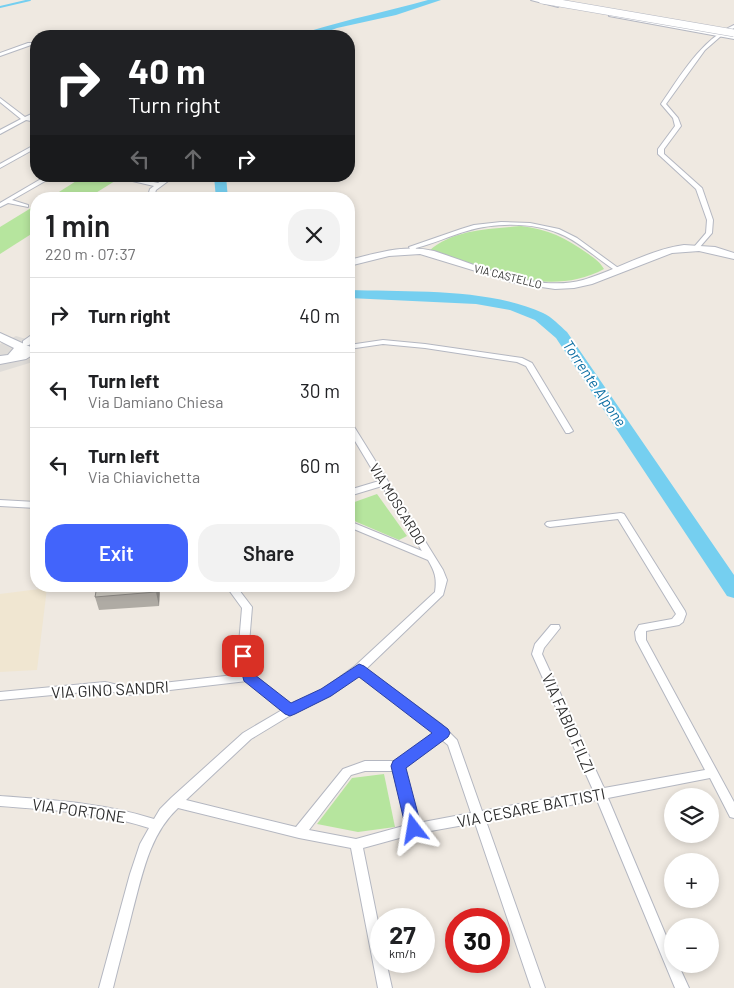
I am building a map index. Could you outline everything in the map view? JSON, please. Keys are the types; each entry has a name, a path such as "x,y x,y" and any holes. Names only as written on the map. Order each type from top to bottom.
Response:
{"main road":[{"path":"534,0 734,37"},
{"path":"542,0 734,33"},
{"path":"618,270 665,251 681,247 697,246 734,256"},
{"name":"VIA CASTELLO","path":"355,262 413,250"},
{"path":"4,338 25,351"},
{"path":"0,360 25,351"}],"street":[{"path":"697,246 709,233 710,220 699,188 661,154 661,149 678,126 675,118 663,104 696,57 719,35 734,26"},
{"path":"0,55 30,44"},
{"path":"0,99 30,119"},
{"path":"0,132 30,116"},
{"path":"0,166 30,149"},
{"path":"0,205 40,182"},
{"path":"147,182 159,185"},
{"path":"153,192 163,182"},
{"path":"0,199 26,206"},
{"name":"VIA CASTELLO","path":"509,224 541,226 568,235 618,270 576,284 538,284 485,271 430,253 413,250 412,247 463,230 509,224"},
{"path":"355,346 383,342 445,348 518,360 529,365 569,431"},
{"name":"VIA MOSCARDO","path":"106,988 136,874 146,844 156,825 175,802 247,736 290,710 326,693 359,670 440,594 442,580 432,558 355,435"},
{"path":"355,491 384,482"},
{"path":"0,503 30,505"},
{"path":"550,524 622,516 681,614 675,622 643,628 640,632 641,640 734,814"},
{"path":"355,526 432,558"},
{"path":"236,592 247,607 243,656 249,677 290,710"},
{"name":"VIA FABIO FILZI","path":"554,628 539,647 537,654 600,793 682,988"},
{"path":"359,670 443,733 453,743 538,988"},
{"name":"VIA GINO SANDRI","path":"0,696 105,686 127,691 249,677"},
{"path":"298,833 347,772 365,766 398,766 443,733"},
{"path":"398,766 414,829"},
{"name":"VIA CESARE BATTISTI","path":"175,802 298,833 356,844 414,829 713,773"},
{"name":"VIA PORTONE","path":"0,801 49,804 108,812 156,825"},
{"path":"356,844 385,988"}],"shaded area":[{"path":"16,336 30,340 30,363 0,372 0,344"},
{"path":"30,590 30,592 47,592 37,670 0,672 0,594"}],"green space":[{"path":"75,182 113,182 97,192 59,192"},
{"path":"30,209 30,235 0,254 0,227"},
{"path":"521,226 540,229 564,239 599,262 604,269 583,278 539,281 494,273 429,251 449,238 461,234 485,229"},
{"path":"377,494 407,536 399,540 355,521 355,502"},
{"path":"384,774 395,827 358,832 317,824 352,778"}],"building":[{"path":"96,592 156,592 95,597"}],"waterway":[{"path":"0,7 30,0"},
{"name":"Torrente Alpone","path":"322,30 437,0"},
{"name":"Torrente Alpone","path":"221,182 221,192"},
{"name":"Torrente Alpone","path":"355,294 476,300 513,306 540,317 562,335 734,591"}],"route":[{"path":"243,656 249,677 290,710 326,693 359,670 443,733 398,766 414,829"}]}
